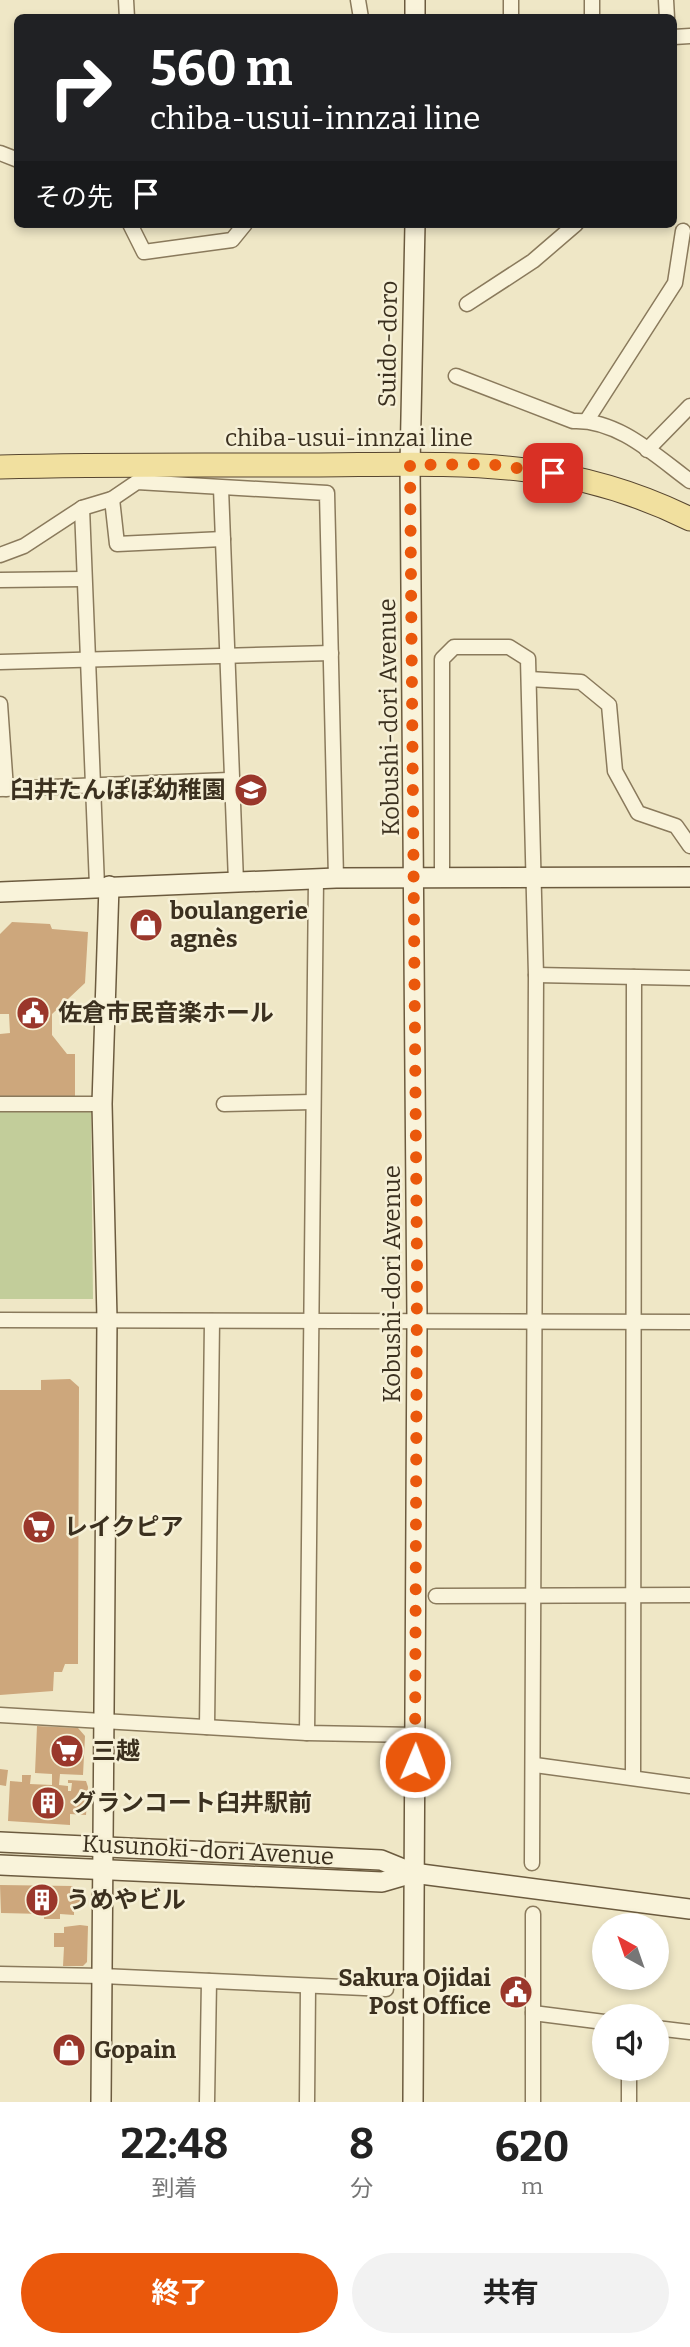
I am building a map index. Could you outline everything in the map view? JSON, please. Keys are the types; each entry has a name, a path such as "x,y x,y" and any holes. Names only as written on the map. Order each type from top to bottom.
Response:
{"main road":[{"name":"chiba-usui-innzai line","path":"0,467 489,464 533,469 623,489 690,519"}],"street":[{"path":"587,420 674,283 682,226"},
{"path":"132,228 144,252 232,240 242,228"},
{"name":"Suido-doro","path":"410,465 415,228"},
{"path":"467,304 533,261 571,228"},
{"path":"674,283 690,287"},
{"path":"456,376 573,421 587,420 628,436 690,481"},
{"path":"647,450 690,406"},
{"name":"Kobushi-dori Avenue","path":"410,465 417,1320 413,2102"},
{"path":"0,555 24,546 82,508 112,499 137,482 327,493 336,878"},
{"path":"221,488 229,780 236,882"},
{"path":"112,499 117,544 223,540"},
{"path":"82,508 92,785 103,886 102,1104 107,1319 101,2102"},
{"path":"0,580 83,579"},
{"path":"442,877 442,659 454,647 509,647 528,659 535,876 533,1863"},
{"path":"0,663 226,654 331,653"},
{"path":"529,679 581,682 609,705 615,771 638,813 676,825 690,846"},
{"path":"0,704 3,789 229,780"},
{"path":"0,892 336,878 690,877"},
{"path":"307,1733 309,1320 316,879"},
{"path":"536,975 690,978"},
{"path":"633,1777 634,977"},
{"path":"224,1104 313,1102"},
{"path":"0,1104 102,1104"},
{"path":"0,1320 690,1322"},
{"path":"207,1727 212,1321"},
{"path":"436,1595 690,1595"},
{"path":"0,1715 307,1733 416,1735"},
{"path":"535,1765 690,1786"},
{"name":"Kusunoki-dori Avenue","path":"0,1842 381,1860 413,1873 690,1909"},
{"name":"Kusunoki-dori Avenue","path":"0,1865 382,1882 413,1873"},
{"path":"533,1914 533,2102"},
{"path":"0,1974 386,1989"},
{"path":"206,2102 209,1981"},
{"path":"307,2102 308,1987"},
{"path":"533,2013 592,2020"},
{"path":"669,2030 690,2032"},
{"path":"629,2081 629,2102"}],"green space":[{"path":"91,1109 93,1299 0,1299 0,1110"}],"building":[{"path":"12,922 50,924 52,929 88,932 85,983 52,1014 52,1035 67,1054 75,1054 75,1096 0,1097 0,1034 10,1033 9,1014 0,1014 0,934"},
{"name":"レイクピア","path":"70,1379 79,1387 78,1664 65,1664 62,1672 54,1672 53,1691 0,1695 0,1390 41,1390 41,1380"},
{"path":"37,1726 78,1728 85,1736 83,1775 60,1774 59,1785 68,1786 68,1791 71,1791 72,1783 68,1783 68,1780 86,1781 88,1787 86,1815 70,1814 70,1825 8,1821 10,1781 22,1782 22,1775 31,1775 30,1784 52,1785 52,1774 35,1773"},
{"path":"0,1769 8,1770 6,1786 0,1785"},
{"name":"うめやビル","path":"0,1885 73,1886 73,1894 85,1894 85,1907 74,1906 74,1915 60,1914 60,1919 44,1919 44,1914 1,1913"},
{"path":"88,1926 87,1962 83,1966 63,1966 64,1947 54,1947 54,1933 64,1933 64,1927"}],"place":[{"name":"臼井たんぽぽ幼稚園","path":"251,790"},
{"name":"boulangerie agnès","path":"146,925"},
{"name":"佐倉市民音楽ホール","path":"33,1013"},
{"name":"レイクピア","path":"39,1527"},
{"name":"三越","path":"67,1751"},
{"name":"グランコート臼井駅前","path":"48,1803"},
{"name":"うめやビル","path":"42,1900"},
{"name":"Sakura Ojidai Post Office","path":"516,1992"},
{"name":"Gopain","path":"69,2050"}],"route":[{"path":"415,1762 417,1265 410,465 489,464 553,473"}]}
